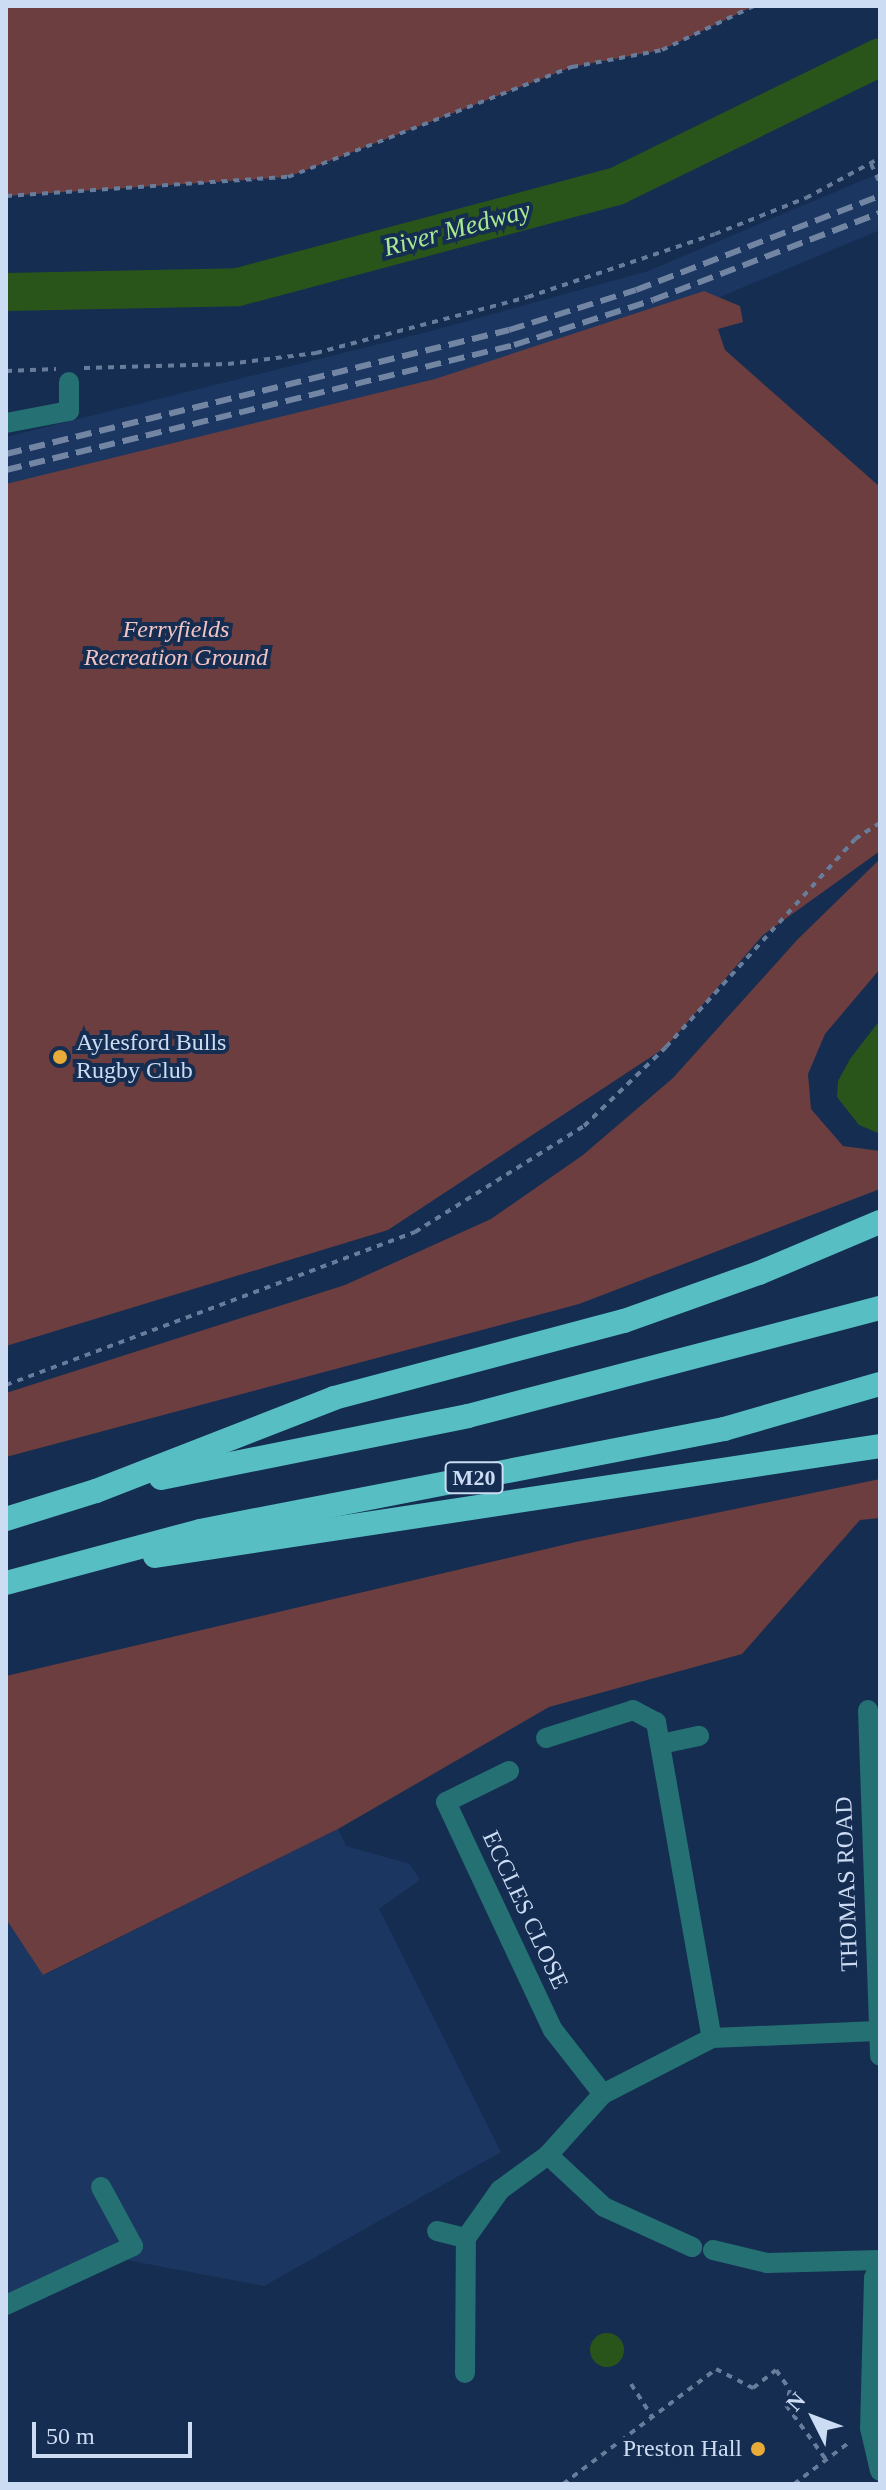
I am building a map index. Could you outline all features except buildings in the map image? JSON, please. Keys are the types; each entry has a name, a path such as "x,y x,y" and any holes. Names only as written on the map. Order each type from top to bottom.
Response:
{"highway":[{"path":"6,1519 96,1491 334,1398 624,1321 759,1273 880,1222"},
{"path":"96,1491 468,1416 880,1308"},
{"name":"M20","path":"6,1583 200,1531 724,1429 880,1384"},
{"name":"M20","path":"66,1568 329,1534 880,1446"}],"street":[{"path":"6,423 69,411 69,382"},
{"path":"546,1738 633,1710 656,1722 712,2038"},
{"name":"THOMAS ROAD","path":"868,1710 880,2056"},
{"path":"661,1744 699,1736"},
{"name":"ECCLES CLOSE","path":"509,1771 446,1802 553,2030 603,2094"},
{"path":"465,2373 466,2238 500,2190 548,2155 603,2094 712,2038 877,2031"},
{"path":"548,2155 604,2207 692,2247"},
{"path":"6,2305 133,2246 101,2187"},
{"path":"437,2231 466,2238"},
{"path":"713,2250 767,2263 879,2270 870,2428 880,2471"}],"path":[{"path":"6,196 288,177 572,67 662,50 754,6"},
{"path":"6,371 228,364 316,353 625,267 806,198 880,158"},
{"path":"872,163 880,176"},
{"path":"872,163 880,183"},
{"path":"6,1385 415,1232 584,1126 666,1047 855,839 880,823"},
{"path":"563,2484 716,2369 753,2388 776,2370 790,2390 786,2405 825,2458"},
{"path":"631,2384 652,2416"},
{"path":"794,2484 825,2458 870,2428"}],"shaded area":[{"path":"880,173 880,230 708,302 413,391 6,492 6,437 435,330 648,271"},
{"path":"880,1020 878,1133 859,1125 837,1097 838,1081 850,1059"},
{"path":"338,1829 346,1846 410,1864 420,1880 379,1909 501,2152 264,2286 100,2255 6,2295 6,1919 44,1975"},
{"path":"607,2333 619,2338 624,2350 619,2362 607,2367 595,2362 590,2350 595,2338"}],"green space":[{"path":"6,6 754,6 662,50 572,67 288,177 6,196"},
{"name":"Ferryfields Recreation Ground","path":"704,291 740,306 743,322 718,329 725,350 880,487 880,851 763,935 666,1047 388,1230 6,1346 6,484 435,379"},
{"path":"880,859 880,969 825,1034 808,1074 811,1109 843,1146 880,1151 880,1189 579,1304 6,1457 6,1393 345,1285 491,1219 583,1155 673,1078 797,940"},
{"path":"880,1479 880,1518 860,1520 742,1654 549,1707 338,1829 43,1975 6,1919 6,1676 580,1541"}],"waterway":[{"name":"River Medway","path":"6,292 238,287 617,186 880,57"}],"railway":[{"path":"6,454 509,330 636,290 880,196"},
{"path":"6,470 514,345 653,300 880,213"}],"place":[{"name":"Aylesford Bulls Rugby Club","path":"60,1057"},
{"name":"Preston Hall","path":"758,2449"}]}
